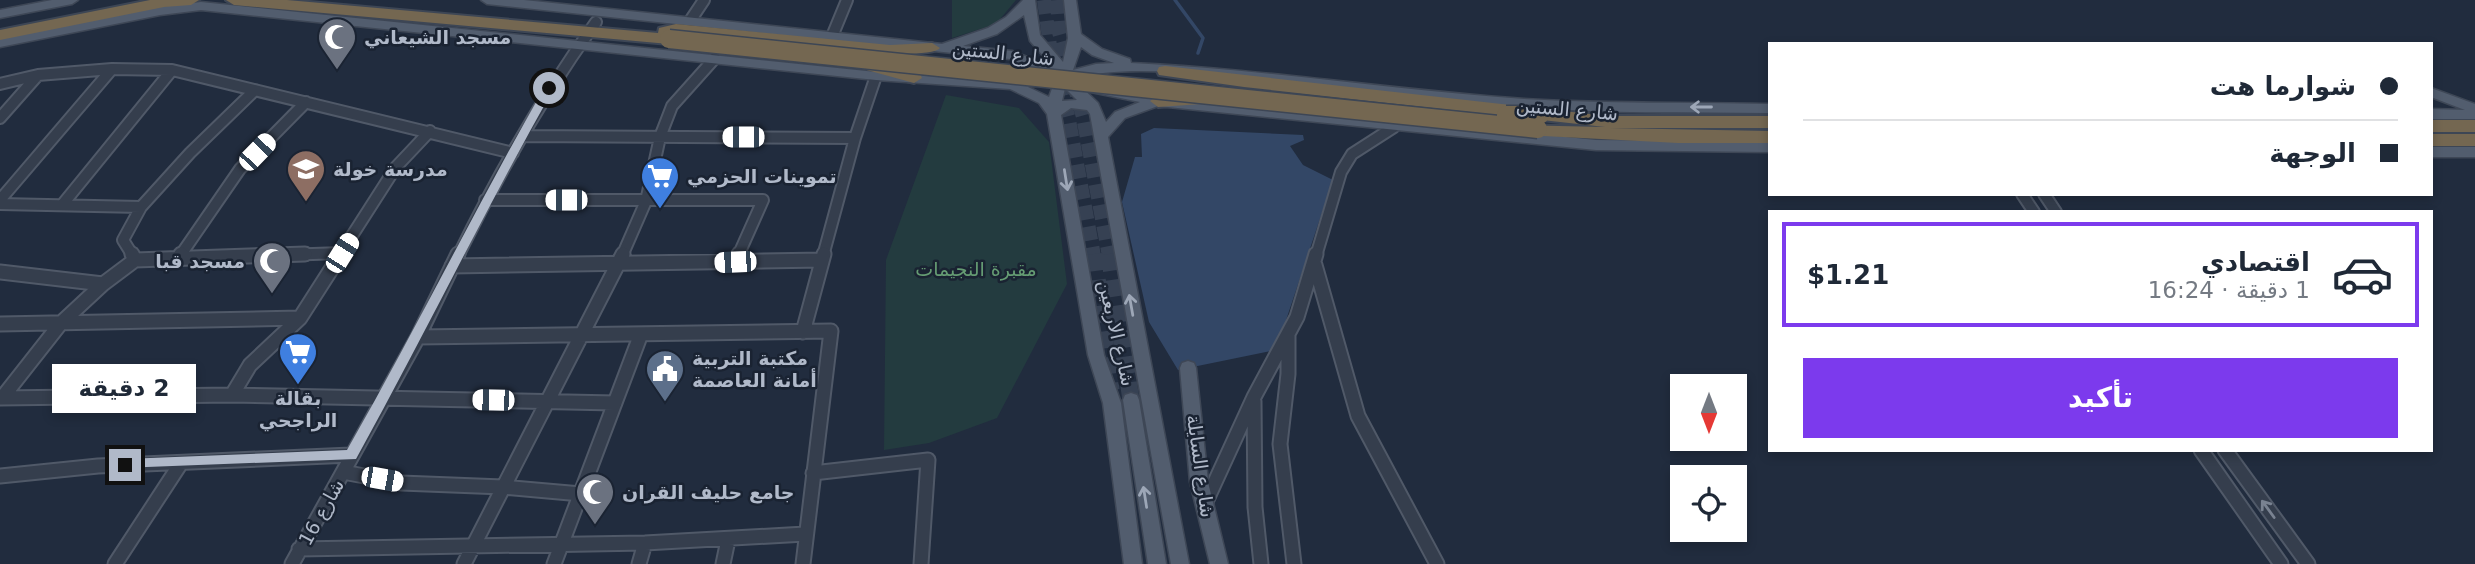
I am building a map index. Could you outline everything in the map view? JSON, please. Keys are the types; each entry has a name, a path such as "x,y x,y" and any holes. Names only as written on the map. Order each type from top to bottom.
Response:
{"highway":[{"path":"0,24 114,0"},
{"path":"0,35 164,2 191,0"},
{"name":"شارع الستين","path":"234,0 589,33 667,35 1678,137 1768,137"},
{"name":"شارع الستين","path":"387,0 589,33"},
{"path":"914,78 881,66 667,44 667,35 676,29 890,50 932,48"},
{"path":"1165,71 1539,122"},
{"path":"1158,101 1200,100 1501,129 1539,122"},
{"name":"شارع الستين","path":"1539,122 1768,122"},
{"path":"2433,125 2475,126"},
{"path":"2433,140 2475,141"}],"main road":[{"path":"0,14 72,0"},
{"name":"شارع الستين","path":"487,0 833,34 1024,58 1109,93 1158,101 1394,127 1596,145 1768,147"},
{"path":"1054,113 1055,94 1065,77 1073,54 1070,0"},
{"path":"1029,1 1033,38 1093,106 1102,135 1180,564"},
{"path":"932,48 1002,28 1029,1"},
{"name":"شارع الستين","path":"0,43 160,11 201,6 589,33 715,58 876,76 1013,85"},
{"path":"1037,45 1048,48 1061,46 1073,35"},
{"path":"1073,35 1107,57 1165,71"},
{"path":"967,81 979,77 986,70 984,61 972,52"},
{"path":"1013,85 1065,77 1104,67 1165,71"},
{"path":"1158,101 1145,93 1143,81 1156,72 1165,71"},
{"name":"شارع الستين","path":"1165,71 1210,71 1521,103 1598,107 1768,108"},
{"path":"1013,85 1044,100 1054,113"},
{"path":"2433,93 2475,109"},
{"path":"1102,135 1120,115 1158,101"},
{"path":"1054,113 1068,103 1093,106"},
{"name":"شارع الاربعين","path":"1054,113 1096,355 1112,403 1133,564"},
{"path":"2433,114 2475,115"},
{"path":"2433,152 2475,152"},
{"name":"شارع السايلة","path":"1188,368 1198,470 1219,564"},
{"name":"شارع الاربعين","path":"1157,564 1131,400 1141,420 1155,471 1165,493"}],"street":[{"path":"690,21 704,0"},
{"path":"833,34 847,0"},
{"name":"شارع 16","path":"292,564 418,337 485,200 549,88 589,33"},
{"path":"464,564 618,265 646,201 660,137 672,106 715,58"},
{"path":"0,202 112,69"},
{"path":"0,84 38,75 112,69 172,69 513,153"},
{"path":"62,205 172,69"},
{"path":"0,118 38,75"},
{"path":"803,332 855,138 876,76"},
{"path":"135,260 123,240 141,207 190,153 255,90"},
{"path":"179,257 240,169 306,102"},
{"path":"1204,506 1254,397 1297,317 1341,172 1352,154 1394,127"},
{"path":"232,396 250,365 300,318 396,167 430,131"},
{"path":"523,136 855,138"},
{"path":"485,200 763,200 735,262"},
{"path":"0,202 141,207"},
{"path":"1,398 61,323 103,284 135,260 342,253"},
{"path":"452,266 822,260"},
{"path":"1315,263 1358,416 1437,564"},
{"path":"0,272 103,284"},
{"path":"0,324 300,318"},
{"path":"418,337 831,331 803,564"},
{"path":"554,564 641,334"},
{"path":"1288,334 1288,374 1280,444 1294,564"},
{"path":"1,398 232,396 615,403"},
{"path":"1254,397 1255,507 1261,564"},
{"path":"2202,452 2281,564"},
{"path":"2226,452 2308,564"},
{"path":"0,477 98,466 351,456"},
{"path":"813,473 928,460 921,564"},
{"path":"115,564 181,463"},
{"path":"343,472 401,482 581,494"},
{"path":"299,550 728,540 806,534"},
{"path":"723,564 728,540"},
{"path":"639,564 645,542"}],"green space":[{"path":"952,0 1016,0 996,24 952,38"},
{"name":"مقبرة النجيمات","path":"946,95 1019,108 1049,142 1067,284 997,418 929,443 884,450 886,260"}],"water":[{"path":"1154,128 1303,135 1304,140 1290,146 1303,165 1333,180 1276,350 1178,370 1149,322 1122,202 1135,157 1142,157 1141,134"}],"waterway":[{"path":"1175,0 1203,38 1198,53"}],"tunnel":[{"path":"1044,0 1050,46 1069,120 1094,256"},
{"path":"1057,0 1059,32 1083,117 1109,256"},
{"path":"1094,254 1111,390"},
{"path":"1109,254 1131,400"}],"place":[{"name":"مسجد الشيعاني","path":"337,71"},
{"name":"مدرسة خولة","path":"306,203"},
{"name":"تموينات الحزمي","path":"660,210"},
{"name":"مسجد قبا","path":"272,295"},
{"name":"بقالة الراجحي","path":"298,386"},
{"name":"مكتبة التربية أمانة العاصمة","path":"665,403"},
{"name":"جامع حليف القران","path":"595,526"}],"route":[{"path":"125,465 351,456 418,337 485,200 549,88"}]}
